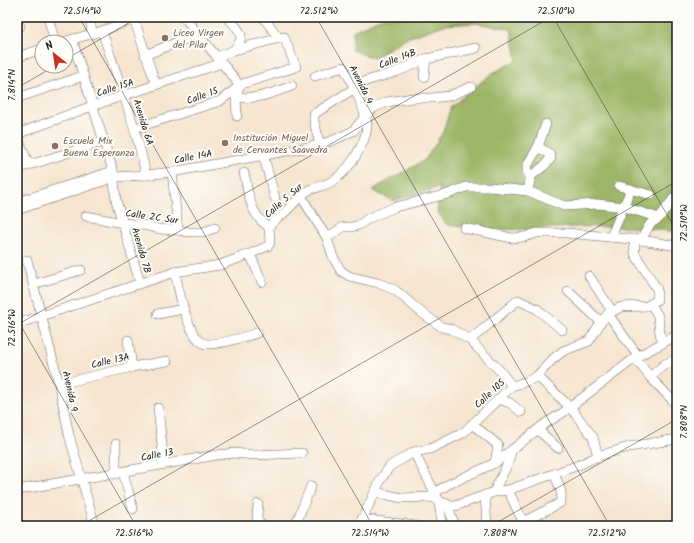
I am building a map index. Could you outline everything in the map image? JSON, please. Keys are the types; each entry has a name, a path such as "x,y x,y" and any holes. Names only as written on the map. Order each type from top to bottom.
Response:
{"street":[{"path":"48,17 53,34"},
{"path":"90,17 92,34"},
{"path":"184,17 235,79 239,87 236,98 237,116"},
{"path":"227,17 241,34 242,38 234,50"},
{"path":"263,17 282,37"},
{"path":"74,38 102,31 133,18 156,85"},
{"name":"Avenida 6A","path":"102,31 135,128 141,148 146,175"},
{"path":"145,55 198,34"},
{"name":"Calle 15A","path":"17,135 92,106 156,85 219,60 234,50 282,37"},
{"name":"Calle 15","path":"135,128 220,101 246,82 296,67 282,37"},
{"name":"Avenida 7B","path":"74,46 114,174 116,200 140,283"},
{"name":"Calle 14B","path":"320,145 313,116 366,81 396,72 426,59 476,48"},
{"path":"17,57 34,52"},
{"path":"424,76 426,59"},
{"name":"Avenida 4","path":"315,76 343,67 355,89 366,116"},
{"path":"17,98 83,76"},
{"path":"236,98 256,98 292,86"},
{"path":"366,116 375,107 387,102 413,98 449,96 471,87"},
{"name":"Calle 14A","path":"18,206 114,174 146,175 172,172 263,154 320,145 353,131 366,116"},
{"name":"Calle 5 Sur","path":"17,324 175,272 220,265 270,245 268,227 272,223 286,212 301,196 308,191 328,184 337,178 348,167 359,150 366,134 366,116"},
{"path":"531,176 526,172 527,166 538,147 546,124"},
{"path":"17,135 29,165"},
{"path":"17,169 104,141"},
{"path":"528,191 531,176 544,166 551,158 550,154 538,147"},
{"path":"263,154 275,198"},
{"path":"172,172 178,230"},
{"path":"244,173 252,209 261,222 268,227"},
{"path":"619,186 651,195"},
{"path":"327,238 343,227 351,227 359,224 395,207 448,194 466,187 490,187 528,191 564,206 598,204 625,207 659,218"},
{"path":"611,237 632,189"},
{"path":"301,196 327,238 333,257 340,271 349,276 378,283 395,290 422,314 470,340 501,372 512,386"},
{"path":"610,313 621,307 647,306 657,300 657,289 636,256 637,239 650,224 659,218 674,198"},
{"name":"Calle 2C Sur","path":"86,216 159,229 189,232 203,232 215,228"},
{"path":"464,228 512,238 524,237 537,233 567,233 637,239 677,246"},
{"path":"250,254 262,282"},
{"name":"Avenida 9","path":"27,260 59,384 69,435 95,526"},
{"path":"34,284 81,270"},
{"path":"175,272 183,309 190,327 200,341 205,344 231,341 257,333"},
{"path":"589,276 636,357 650,377 677,405"},
{"path":"568,291 601,322"},
{"path":"470,340 518,300 537,309 562,330"},
{"path":"652,304 658,316 660,334 663,343"},
{"path":"158,314 183,309"},
{"name":"Calle 10S","path":"361,522 381,478 390,466 414,452 430,449 463,433 512,386 528,381 537,376 553,359 564,351 589,342 601,322 610,313"},
{"path":"375,492 402,498 434,496 449,484 496,463 636,357 677,335"},
{"path":"128,340 132,366"},
{"path":"650,377 660,367 677,359"},
{"name":"Calle 13A","path":"59,384 132,366 167,360"},
{"path":"537,376 570,407 593,437 598,456"},
{"path":"499,399 510,403 522,412"},
{"path":"158,408 164,464"},
{"path":"472,424 498,445 496,463"},
{"path":"538,430 558,448"},
{"path":"434,496 447,504 455,506 554,474 598,456 629,448 677,439"},
{"path":"116,444 120,473 133,509"},
{"path":"414,452 434,496 443,526"},
{"path":"487,526 490,494 510,458 511,452"},
{"name":"Calle 13","path":"17,490 234,453 255,455 302,453"},
{"path":"508,490 524,524 560,503 562,498 561,492 554,474"},
{"path":"295,526 312,486"},
{"path":"258,504 258,525"},
{"path":"447,504 455,526"},
{"path":"361,522 416,526"}],"green space":[{"path":"383,17 677,17 677,232 616,227 503,230 478,229 447,225 437,211 440,187 393,201 372,190 425,160 443,132 451,107 491,74 517,60 511,29 475,23 444,25 404,39 374,58 352,50 353,31"}],"place":[{"name":"Liceo Virgen del Pilar","path":"165,38"},
{"name":"Institución Miguel de Cervantes Saavedra","path":"225,143"},
{"name":"Escuela Mix Buena Esperanza","path":"55,146"}]}
